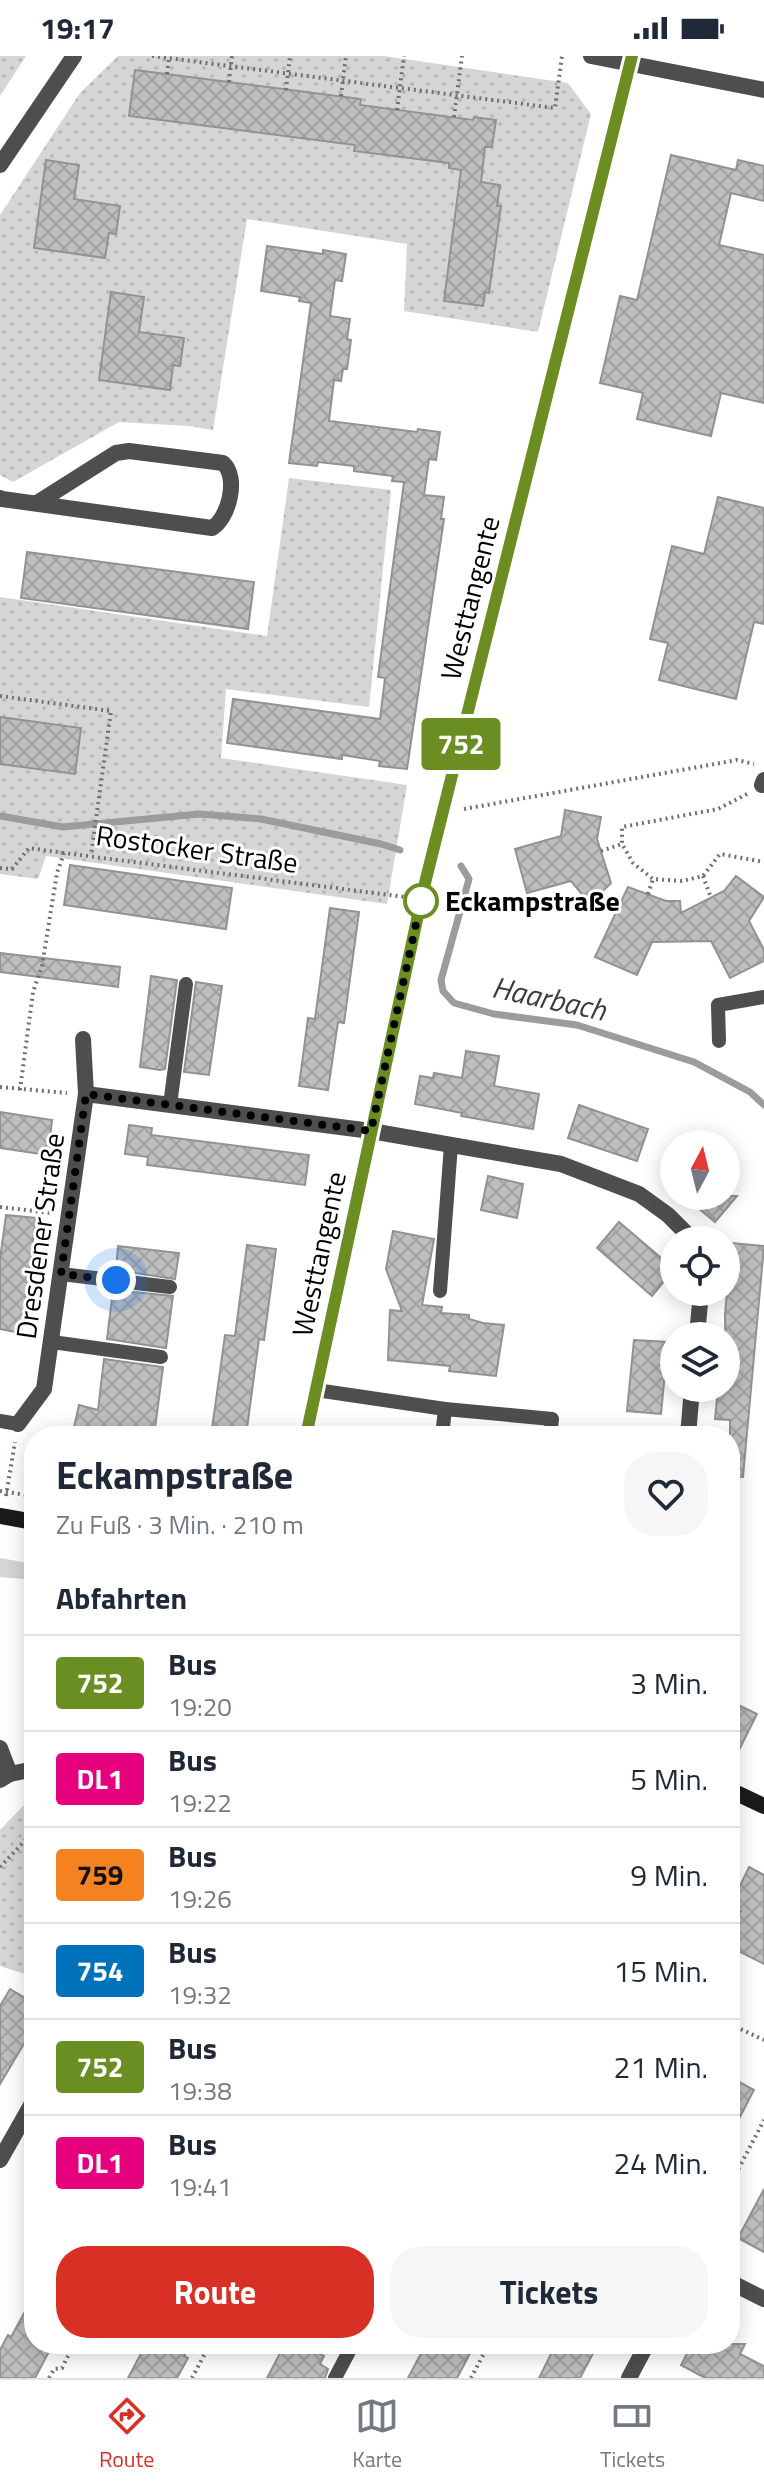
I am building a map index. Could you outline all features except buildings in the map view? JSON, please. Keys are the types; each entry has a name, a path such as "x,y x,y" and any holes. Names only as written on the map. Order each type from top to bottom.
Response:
{"main road":[{"path":"0,1516 24,1520"},
{"path":"740,1795 764,1806"}],"street":[{"path":"0,165 74,56"},
{"path":"591,56 631,59 764,90"},
{"name":"Westtangente","path":"308,1426 421,900 631,59"},
{"path":"0,498 212,528 221,523 226,515 231,477 223,463 129,451 116,453 37,503"},
{"name":"Dresdener Straße","path":"18,1424 44,1389 52,1342 86,1094 83,1039"},
{"path":"86,1094 371,1131 561,1164 639,1194 679,1226"},
{"path":"689,1426 691,1402"},
{"path":"0,1748 5,1777"},
{"path":"0,2160 24,2118"},
{"path":"740,2287 764,2299"},
{"path":"629,2378 642,2354"}],"lane":[{"path":"170,1105 186,984"},
{"path":"719,1041 718,1005 764,997"},
{"path":"440,1291 451,1145"},
{"path":"61,1274 170,1287"},
{"path":"52,1342 161,1357"},
{"path":"316,1390 445,1409 552,1419 551,1426"},
{"path":"443,1426 445,1409"},
{"path":"0,1421 18,1424"},
{"path":"335,2378 348,2354"}],"path":[{"path":"152,56 555,108 562,56"},
{"path":"229,82 232,56"},
{"path":"286,90 290,56"},
{"path":"341,96 346,56"},
{"path":"397,110 404,56"},
{"path":"454,117 462,56"},
{"path":"167,74 169,58"},
{"path":"0,696 111,711 91,855"},
{"path":"444,812 737,760 764,767"},
{"path":"763,784 718,809 622,827 622,844 633,863 653,879 682,881 703,876 720,854 764,862"},
{"path":"601,851 622,844"},
{"path":"0,868 12,869 29,848 64,853"},
{"name":"Rostocker Straße","path":"20,1090 33,992 42,966 57,873 64,853 421,900"},
{"path":"703,876 711,898"},
{"path":"648,894 653,879"},
{"path":"0,1087 86,1094"},
{"path":"0,1207 69,1215"},
{"path":"0,1516 18,1424"},
{"path":"0,1491 24,1494"},
{"path":"0,1867 24,1842"},
{"path":"740,2029 764,2040"},
{"path":"740,2166 764,2120"},
{"path":"49,2378 54,2369 62,2368 69,2354"},
{"path":"192,2378 205,2354"},
{"path":"471,2378 484,2354"}],"green space":[{"path":"0,56 26,56 0,96"},
{"path":"118,56 384,56 568,83 591,114 538,332 404,311 407,244 247,219 213,430 119,422 13,482 0,475 0,215 80,93"},
{"path":"289,478 391,490 369,707 226,689 221,758 407,785 387,904 46,856 38,879 0,874 0,597 267,636"},
{"path":"0,1558 24,1562 24,1579 0,1577"},
{"path":"24,1805 24,1974 0,1966 0,1830"}],"waterway":[{"name":"Haarbach","path":"0,816 63,827 199,814 261,819 400,850"},
{"name":"Haarbach","path":"461,866 469,879 441,980 443,991 454,1003 494,1014 577,1025 694,1062 750,1092 764,1105"}],"bus line":[{"name":"752","path":"308,1426 424,887 632,56"}],"place":[{"name":"Eckampstraße","path":"421,901"}],"route":[{"path":"116,1280 61,1274 86,1094 371,1131 421,901"}]}
